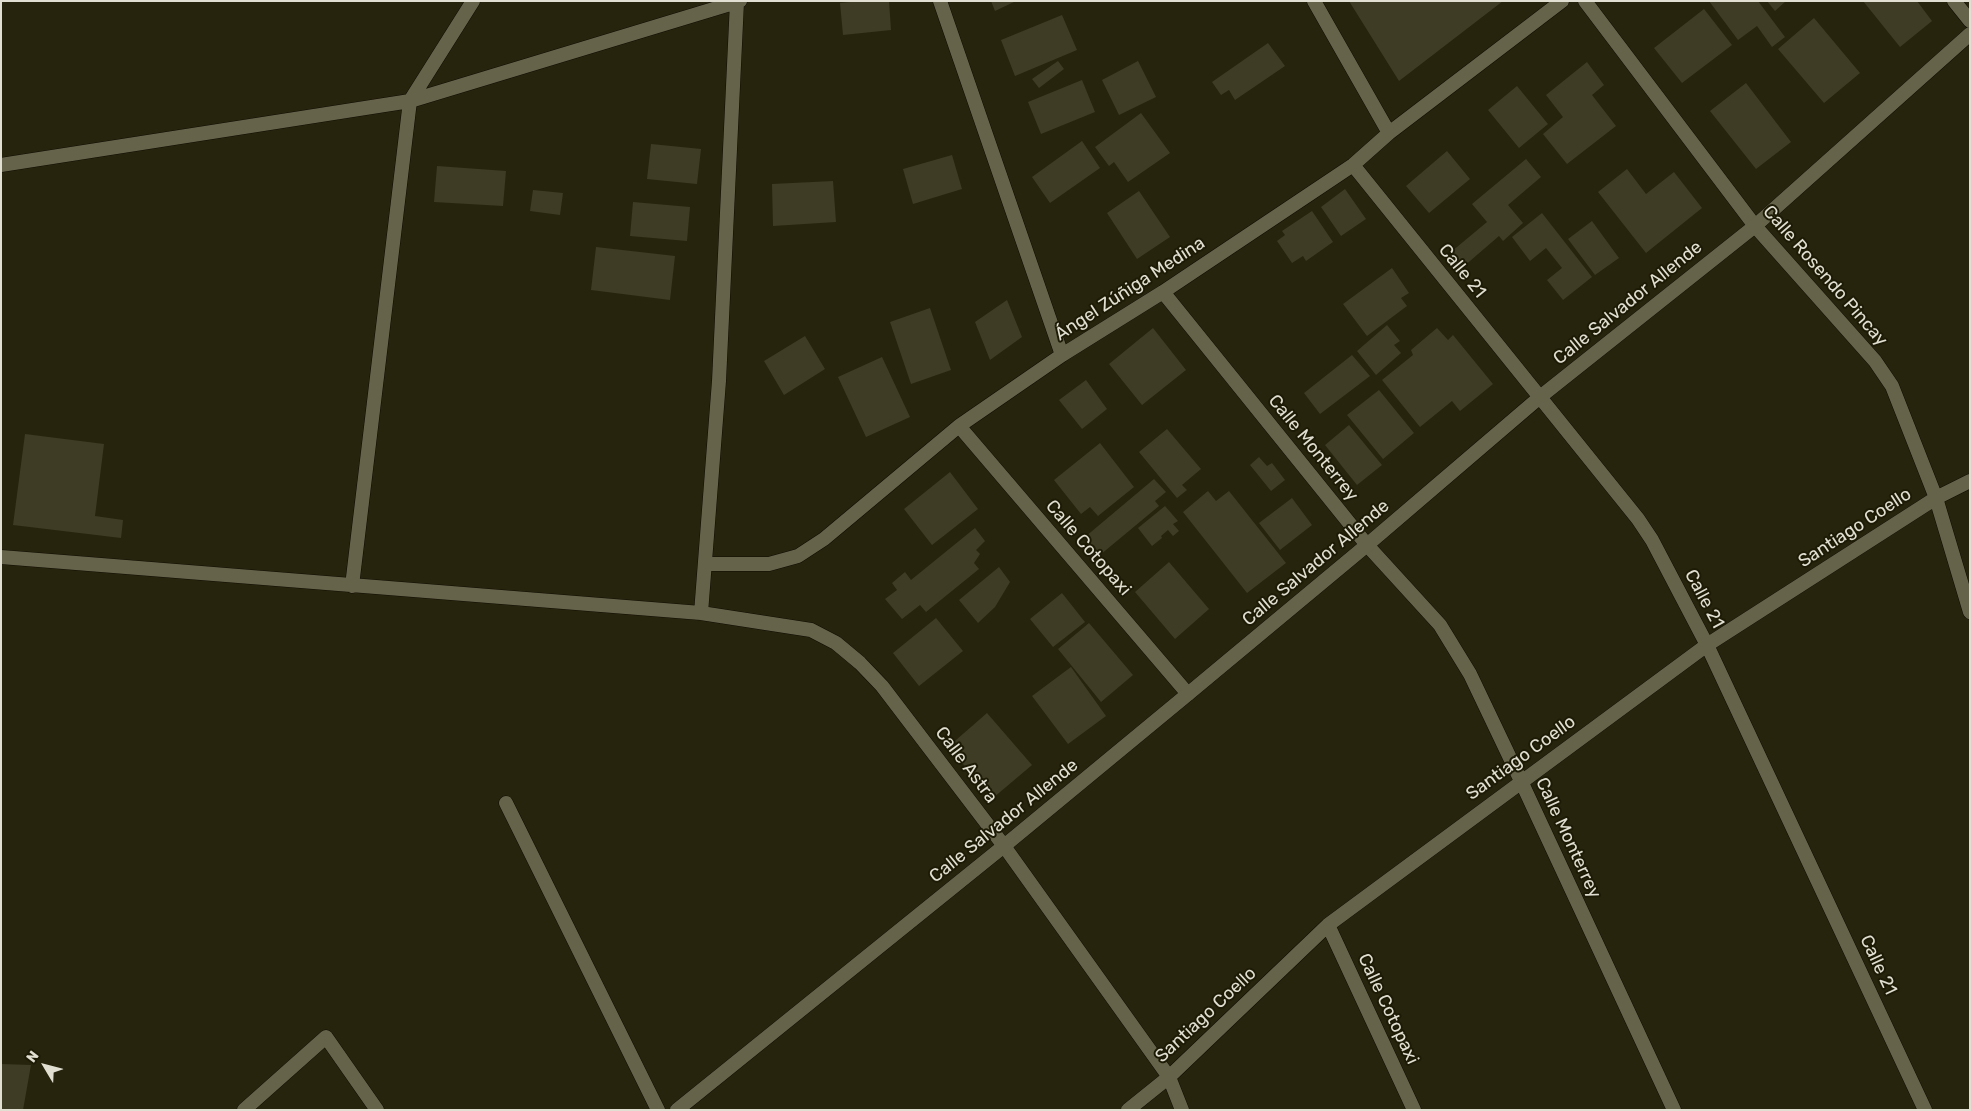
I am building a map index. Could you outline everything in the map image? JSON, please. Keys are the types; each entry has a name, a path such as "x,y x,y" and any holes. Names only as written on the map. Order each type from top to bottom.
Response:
{"street":[{"path":"352,586 410,101 473,1"},
{"path":"940,1 1062,355"},
{"path":"1314,1 1389,133"},
{"name":"Ángel Zúñiga Medina","path":"705,564 769,564 798,556 824,539 959,426 1062,355 1163,292 1353,165 1389,133 1562,1"},
{"name":"Calle Rosendo Pincay","path":"1585,1 1755,226 1875,361 1892,386 1936,498 1970,612"},
{"path":"1954,1 1970,21"},
{"path":"1,166 410,101 738,2 719,381 700,613"},
{"name":"Calle Salvador Allende","path":"677,1110 1004,846 1188,694 1367,546 1540,397 1755,226 1970,34"},
{"name":"Calle 21","path":"1353,165 1638,519 1652,540 1707,645 1925,1110"},
{"name":"Calle Monterrey","path":"1163,292 1367,546 1440,625 1470,674 1674,1110"},
{"name":"Calle Cotopaxi","path":"959,426 1188,694"},
{"name":"Santiago Coello","path":"1128,1110 1169,1077 1328,925 1707,645 1936,498 1970,481"},
{"name":"Calle Astra","path":"1,557 700,613 811,630 836,643 860,663 882,686 1004,846 1169,1077 1182,1110"},
{"path":"506,803 658,1110"},
{"name":"Calle Cotopaxi","path":"1328,925 1414,1110"},
{"path":"244,1110 326,1037 377,1110"}],"building":[{"path":"889,1 891,30 843,35 840,3"},
{"path":"991,1 1016,1 995,11"},
{"path":"1349,1 1503,1 1399,81"},
{"path":"1709,1 1758,1 1785,37 1772,47 1757,26 1738,40"},
{"path":"1767,1 1786,1 1775,11"},
{"path":"1863,1 1917,1 1932,21 1900,47"},
{"path":"1704,9 1732,45 1682,83 1654,48"},
{"path":"1062,15 1077,50 1015,76 1001,40"},
{"path":"1814,18 1860,73 1824,103 1778,49"},
{"path":"1268,43 1285,66 1235,100 1229,90 1221,95 1212,82"},
{"path":"1058,61 1064,69 1039,88 1032,79"},
{"path":"1138,61 1156,97 1119,115 1102,80"},
{"path":"1587,62 1604,85 1592,95 1616,126 1567,164 1543,134 1563,117 1546,95"},
{"path":"1082,80 1095,112 1041,134 1028,102"},
{"path":"1746,83 1791,142 1756,169 1710,111"},
{"path":"1517,86 1548,124 1519,148 1488,110"},
{"path":"1141,113 1170,153 1128,182 1114,162 1109,166 1095,147"},
{"path":"1082,141 1100,168 1050,203 1032,177"},
{"path":"651,144 701,149 697,184 647,179"},
{"path":"1447,151 1470,179 1429,213 1406,186"},
{"path":"952,155 962,189 913,204 903,169"},
{"path":"1526,159 1541,177 1508,205 1523,223 1503,241 1499,236 1463,267 1451,252 1487,222 1472,204"},
{"path":"437,166 506,171 503,206 434,202"},
{"path":"1627,169 1646,194 1674,172 1702,208 1646,253 1598,192"},
{"path":"833,181 836,222 773,226 772,184"},
{"path":"1345,189 1366,219 1341,236 1321,207"},
{"path":"533,190 563,193 560,215 530,211"},
{"path":"1139,191 1170,237 1137,259 1107,213"},
{"path":"633,202 690,207 687,241 630,236"},
{"path":"1312,211 1333,242 1306,261 1303,256 1292,263 1277,241 1285,235 1282,231"},
{"path":"1542,213 1592,277 1563,300 1547,280 1562,268 1546,248 1530,261 1512,237"},
{"path":"1592,221 1619,258 1595,275 1568,239"},
{"path":"596,247 675,256 670,300 591,290"},
{"path":"1392,268 1409,293 1401,298 1407,306 1367,336 1343,304"},
{"path":"1007,300 1022,337 990,360 975,322"},
{"path":"930,308 951,370 911,384 890,322"},
{"path":"1387,325 1400,341 1394,345 1401,353 1376,375 1357,351"},
{"path":"1153,328 1186,370 1142,405 1109,364"},
{"path":"1437,328 1448,340 1453,335 1493,384 1460,411 1452,401 1420,427 1382,380 1413,355 1411,350"},
{"path":"805,336 825,369 784,395 764,361"},
{"path":"1352,355 1370,376 1320,414 1304,393"},
{"path":"882,357 910,417 866,437 838,377"},
{"path":"1086,380 1107,409 1082,429 1059,400"},
{"path":"1379,390 1414,433 1383,459 1347,415"},
{"path":"1349,425 1382,465 1357,485 1325,445"},
{"path":"1167,429 1201,469 1182,485 1187,490 1177,498 1139,452"},
{"path":"25,434 104,444 95,516 123,520 121,538 13,525"},
{"path":"1100,443 1134,487 1098,516 1090,507 1081,514 1054,480"},
{"path":"1259,457 1267,466 1272,463 1285,480 1271,491 1250,465"},
{"path":"950,472 978,509 932,545 904,509"},
{"path":"1154,479 1166,492 1155,501 1159,506 1100,555 1085,537"},
{"path":"1208,491 1216,501 1229,491 1286,563 1247,593 1183,512"},
{"path":"1292,498 1312,525 1280,550 1259,523"},
{"path":"1165,506 1178,521 1173,524 1179,531 1173,536 1168,530 1152,546 1138,528"},
{"path":"975,528 985,541 976,550 980,554 974,563 979,569 926,612 920,605 902,619 885,599 897,590 892,583 905,572 911,580"},
{"path":"1169,562 1209,609 1175,639 1135,592"},
{"path":"999,567 1010,582 995,607 978,623 959,600"},
{"path":"1062,593 1085,622 1053,647 1030,619"},
{"path":"936,618 963,651 919,686 893,653"},
{"path":"1089,623 1133,675 1101,702 1058,649"},
{"path":"1071,667 1106,716 1068,744 1032,696"},
{"path":"987,713 1032,765 993,798 948,747"},
{"path":"1,1064 31,1065 23,1110 1,1110"}]}
